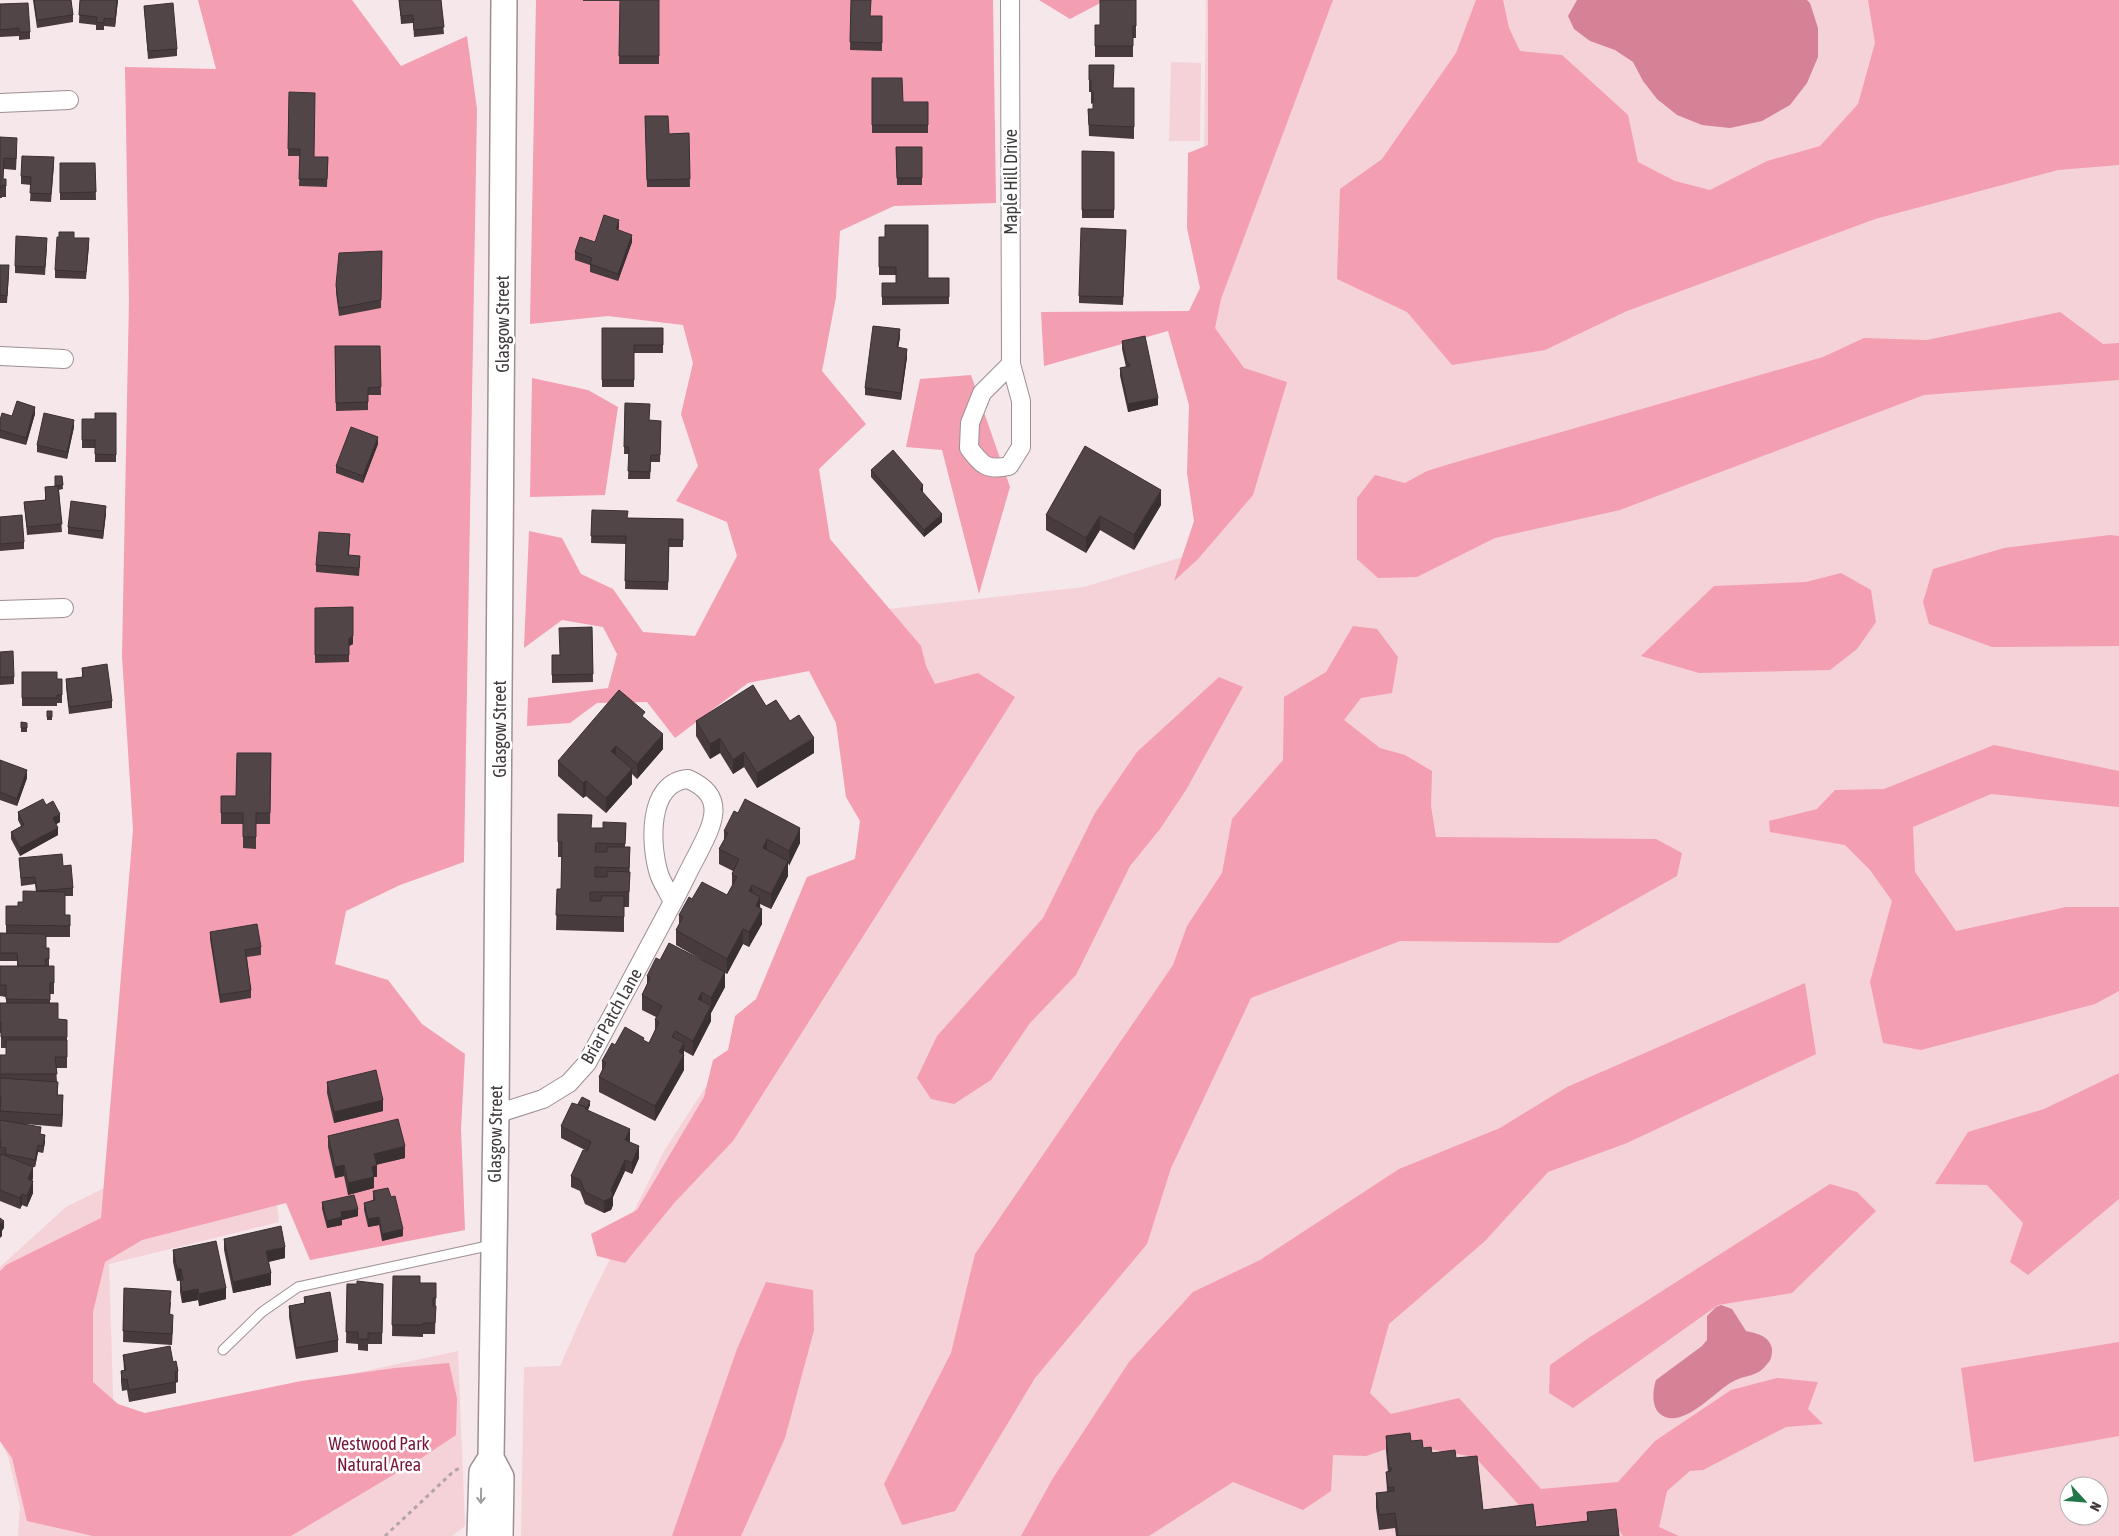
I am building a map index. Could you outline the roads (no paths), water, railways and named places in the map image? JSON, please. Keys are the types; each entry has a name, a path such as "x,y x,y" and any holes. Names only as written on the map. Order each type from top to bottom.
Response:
{"street":[{"name":"Glasgow Street","path":"500,1536 500,1477 491,1458 496,1114 504,0"},
{"name":"Maple Hill Drive","path":"1010,0 1011,364 1021,400 1021,448 1010,466 996,469 981,464 969,448 970,423 982,393 1011,364"},
{"path":"0,103 69,100"},
{"path":"0,356 64,359"},
{"path":"0,610 64,608"},
{"name":"Briar Patch Lane","path":"496,1114 543,1099 569,1083 587,1063 673,902 713,824 714,807 711,797 701,785 688,779 678,780 668,786 660,800 653,837 660,874 673,902"},
{"name":"Glasgow Street","path":"480,1536 482,1472 491,1458"}],"lane":[{"path":"223,1350 262,1312 298,1288 493,1245"}],"park label":[{"name":"Westwood Park Natural Area","path":"379,1454"}]}
